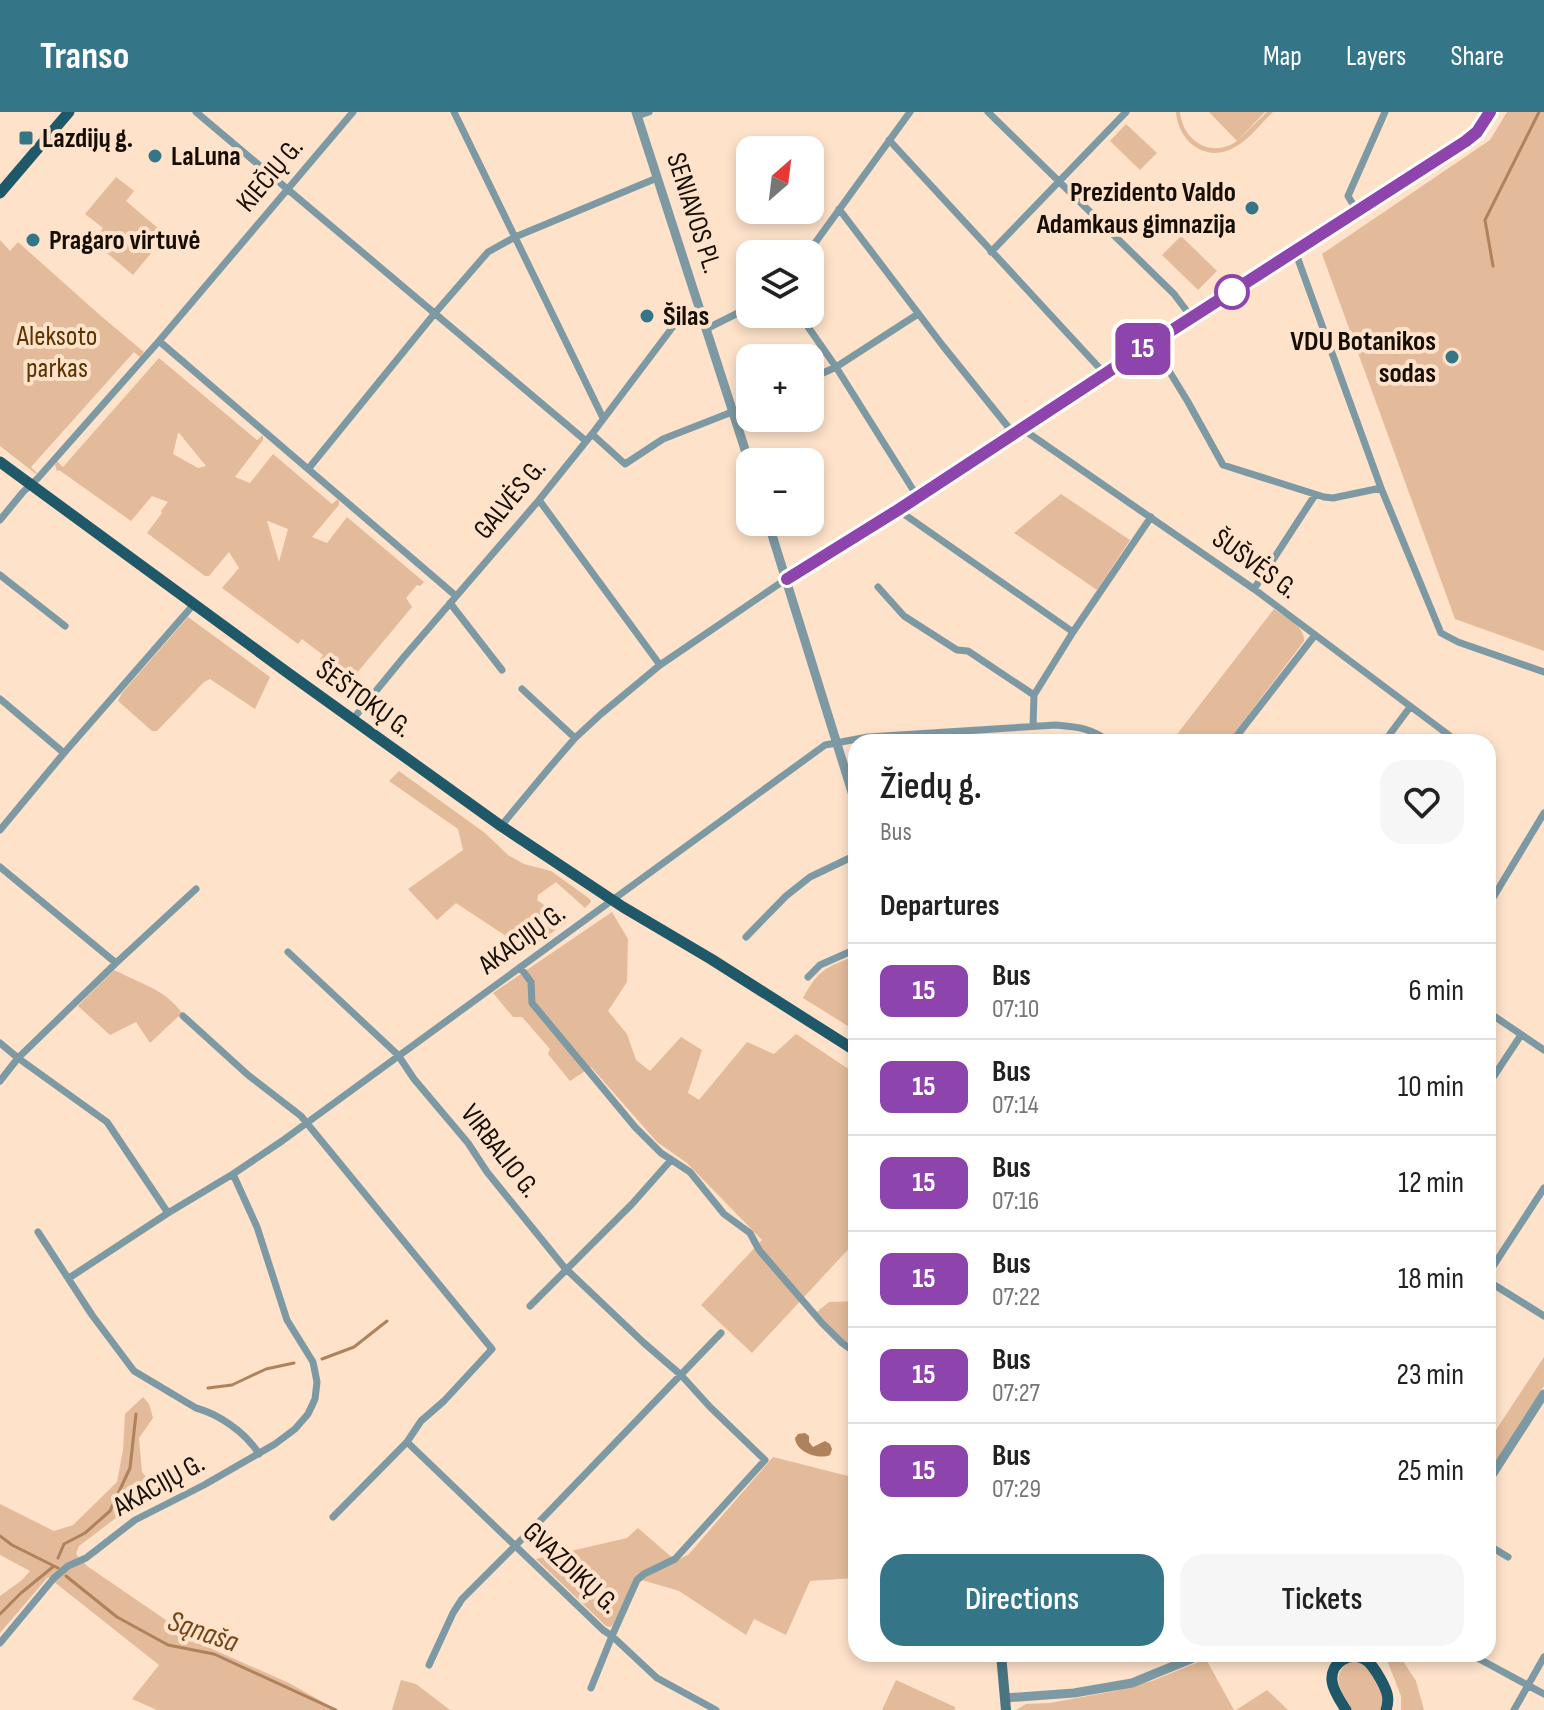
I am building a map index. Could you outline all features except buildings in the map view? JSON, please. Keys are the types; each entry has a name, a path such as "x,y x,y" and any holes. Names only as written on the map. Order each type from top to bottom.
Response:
{"main road":[{"path":"0,193 69,112"},
{"name":"ŠEŠTOKŲ G.","path":"0,462 501,826 613,900 848,1046"},
{"path":"1002,1662 1006,1704"},
{"path":"1336,1662 1332,1680 1346,1710"},
{"path":"1372,1662 1386,1690 1386,1710"}],"street":[{"path":"196,112 586,441"},
{"name":"KIEČIŲ G.","path":"0,520 159,341 353,112"},
{"path":"454,112 603,418"},
{"path":"636,114 649,112"},
{"path":"817,240 910,112"},
{"path":"988,112 1174,294 1192,318"},
{"path":"991,252 1126,112"},
{"path":"1357,211 1348,196 1385,112"},
{"path":"501,826 575,738 660,665 787,579 1466,141 1477,132 1490,112"},
{"name":"SENIAVOS PL.","path":"636,114 745,448"},
{"path":"889,140 1105,374"},
{"path":"309,468 488,252 515,237 657,178"},
{"path":"839,209 1013,433"},
{"path":"1295,251 1381,488 1441,633 1544,672"},
{"name":"GALVĖS G.","path":"353,719 539,500 678,320 700,310"},
{"path":"706,329 736,314"},
{"path":"824,373 918,314"},
{"path":"809,328 917,496"},
{"path":"159,341 309,468 453,600 502,670"},
{"path":"1152,343 1223,465 1333,498 1381,488"},
{"path":"592,434 625,464 663,439 736,411"},
{"name":"ŠUŠVĖS G.","path":"1021,428 1254,589 1447,734"},
{"path":"1254,589 1315,495"},
{"path":"539,500 660,665"},
{"path":"898,510 1073,632"},
{"path":"1033,726 1034,695 1151,517"},
{"path":"773,536 848,778"},
{"path":"0,575 65,626"},
{"path":"878,587 904,616 957,650 968,651 1034,695"},
{"path":"0,830 194,604"},
{"path":"1238,734 1315,635"},
{"path":"522,689 575,738"},
{"path":"0,699 64,753"},
{"path":"1390,734 1410,707"},
{"path":"913,734 1056,725 1084,727 1098,734"},
{"path":"837,742 848,740"},
{"name":"AKACIJŲ G.","path":"69,1278 307,1123 822,747 837,742"},
{"path":"1496,893 1544,813"},
{"path":"746,937 786,896 810,877 848,859"},
{"path":"0,867 116,963"},
{"path":"0,1081 18,1058 196,889"},
{"name":"VIRBALIO G.","path":"288,952 398,1055 567,1270 681,1375 765,1460 675,1559 637,1580 612,1636"},
{"path":"808,977 820,965 848,953"},
{"path":"520,967 531,982 532,1003 635,1127 661,1153 690,1172 724,1214 750,1233 780,1277 848,1347"},
{"path":"183,1016 248,1075 301,1116 492,1349 333,1517"},
{"path":"1496,1018 1544,1050"},
{"path":"1496,1073 1521,1035"},
{"path":"0,1043 107,1122 168,1213"},
{"path":"530,1306 632,1204 671,1160"},
{"name":"AKACIJŲ G.","path":"0,1643 54,1578 68,1566 86,1558 135,1520 259,1454 295,1429 308,1414 315,1399 317,1382 313,1362 287,1320 257,1227 233,1174"},
{"path":"1496,1262 1544,1188"},
{"path":"38,1232 92,1315 134,1371 196,1408 223,1420 253,1445 259,1454"},
{"path":"1496,1286 1544,1316"},
{"path":"429,1665 457,1605 721,1333"},
{"path":"1496,1469 1544,1394"},
{"name":"GVAZDIKŲ G.","path":"407,1442 657,1678 716,1710"},
{"path":"1496,1550 1508,1557"},
{"path":"591,1688 612,1636"},
{"path":"1514,1710 1544,1657"},
{"path":"1006,1704 1132,1683 1183,1662"},
{"path":"1484,1662 1544,1694"}],"green space":[{"path":"1176,112 1180,112 1192,139 1218,148 1237,141 1267,112 1273,112 1240,144 1225,152 1214,153 1188,141 1182,133"},
{"path":"1209,112 1265,112 1237,141"},
{"name":"VDU Botanikos sodas","path":"1507,112 1544,112 1544,651 1455,619 1322,254 1490,140"},
{"path":"1126,124 1157,153 1140,170 1110,141"},
{"path":"116,177 134,191 126,201 166,235 133,275 93,241 103,228 85,214"},
{"path":"1181,236 1217,271 1198,290 1162,255"},
{"name":"Aleksoto parkas","path":"0,240 10,251 18,242 144,352 140,357 134,352 31,467 36,474 0,446"},
{"path":"159,358 257,440 263,435 263,440 235,477 250,483 273,454 332,504 338,499 339,505 312,537 327,543 347,517 424,582 417,585 406,598 412,607 356,674 346,676 320,659 323,655 302,639 298,644 222,588 239,568 229,552 209,576 205,576 147,533 168,502 152,496 131,521 57,471 57,461 63,467","holes":["179,433 206,466 198,468 173,454","267,521 288,529 279,562"]},
{"path":"1061,494 1130,540 1097,590 1014,533"},
{"path":"1274,609 1298,627 1304,641 1234,734 1177,734"},
{"path":"188,617 270,677 255,709 210,679 157,731 152,731 118,701"},
{"path":"399,771 485,833 508,855 524,864 551,871 591,902 585,908 556,882 538,895 537,900 567,922 527,950 456,903 437,920 408,889 463,850 458,829 389,781"},
{"path":"612,912 628,939 627,982 608,1011 627,1034 636,1060 650,1071 681,1037 702,1050 688,1093 699,1100 747,1042 774,1054 796,1034 848,1069 848,1250 752,1353 701,1305 762,1240 687,1163 657,1142 591,1067 570,1081 548,1054 550,1049 522,1017 513,1017 493,993"},
{"path":"848,959 848,1026 803,998 824,970"},
{"path":"114,970 160,992 182,1013 150,1043 136,1022 110,1035 78,1006"},
{"path":"848,1301 848,1345 817,1312 829,1302"},
{"path":"1544,1357 1544,1386 1496,1461 1496,1430"},
{"path":"143,1397 149,1404 153,1418 139,1438 142,1472 154,1486 79,1546 76,1554 87,1566 201,1644 289,1683 337,1710 157,1710 132,1699 159,1665 48,1577 0,1633 0,1596 30,1571 0,1555 0,1504 54,1531 73,1525 117,1482 125,1414"},
{"path":"773,1457 848,1476 848,1579 810,1581 786,1635 754,1619 746,1635 679,1591 635,1578 614,1623 611,1627 606,1626 536,1559 627,1538 638,1528 676,1561 689,1554"},
{"path":"1199,1662 1208,1662 1234,1710 1016,1710 1026,1704 1050,1703 1152,1681"},
{"path":"1349,1662 1359,1662 1368,1668 1382,1694 1380,1710 1352,1710 1338,1679"},
{"path":"1388,1662 1404,1662 1416,1681 1424,1710 1401,1710 1401,1696"},
{"path":"401,1680 416,1684 450,1710 392,1710"},
{"path":"896,1680 955,1707 955,1710 882,1710"},
{"path":"1267,1690 1288,1710 1236,1710"}],"shaded area":[{"path":"805,1433 813,1447 825,1441 830,1444 830,1455 814,1456 803,1451 795,1438"}],"waterway":[{"path":"1493,266 1485,220 1539,112"},
{"path":"322,1359 354,1347 387,1321"},
{"path":"208,1388 232,1385 266,1369 294,1363"},
{"path":"58,1558 64,1544 85,1533 110,1511 130,1468 136,1414"},
{"path":"0,1536 58,1568"},
{"path":"0,1614 54,1566"},
{"name":"Sąnaša","path":"66,1576 117,1617 168,1645 214,1654 336,1710"}],"bus line":[{"name":"15","path":"787,579 1466,141 1477,132 1490,112"}],"place":[{"name":"Lazdijų g.","path":"26,138"},
{"name":"LaLuna","path":"155,156"},
{"name":"Prezidento Valdo Adamkaus gimnazija","path":"1252,208"},
{"name":"Pragaro virtuvė","path":"33,240"},
{"name":"Šilas","path":"647,316"},
{"name":"VDU Botanikos sodas","path":"1452,357"}]}
